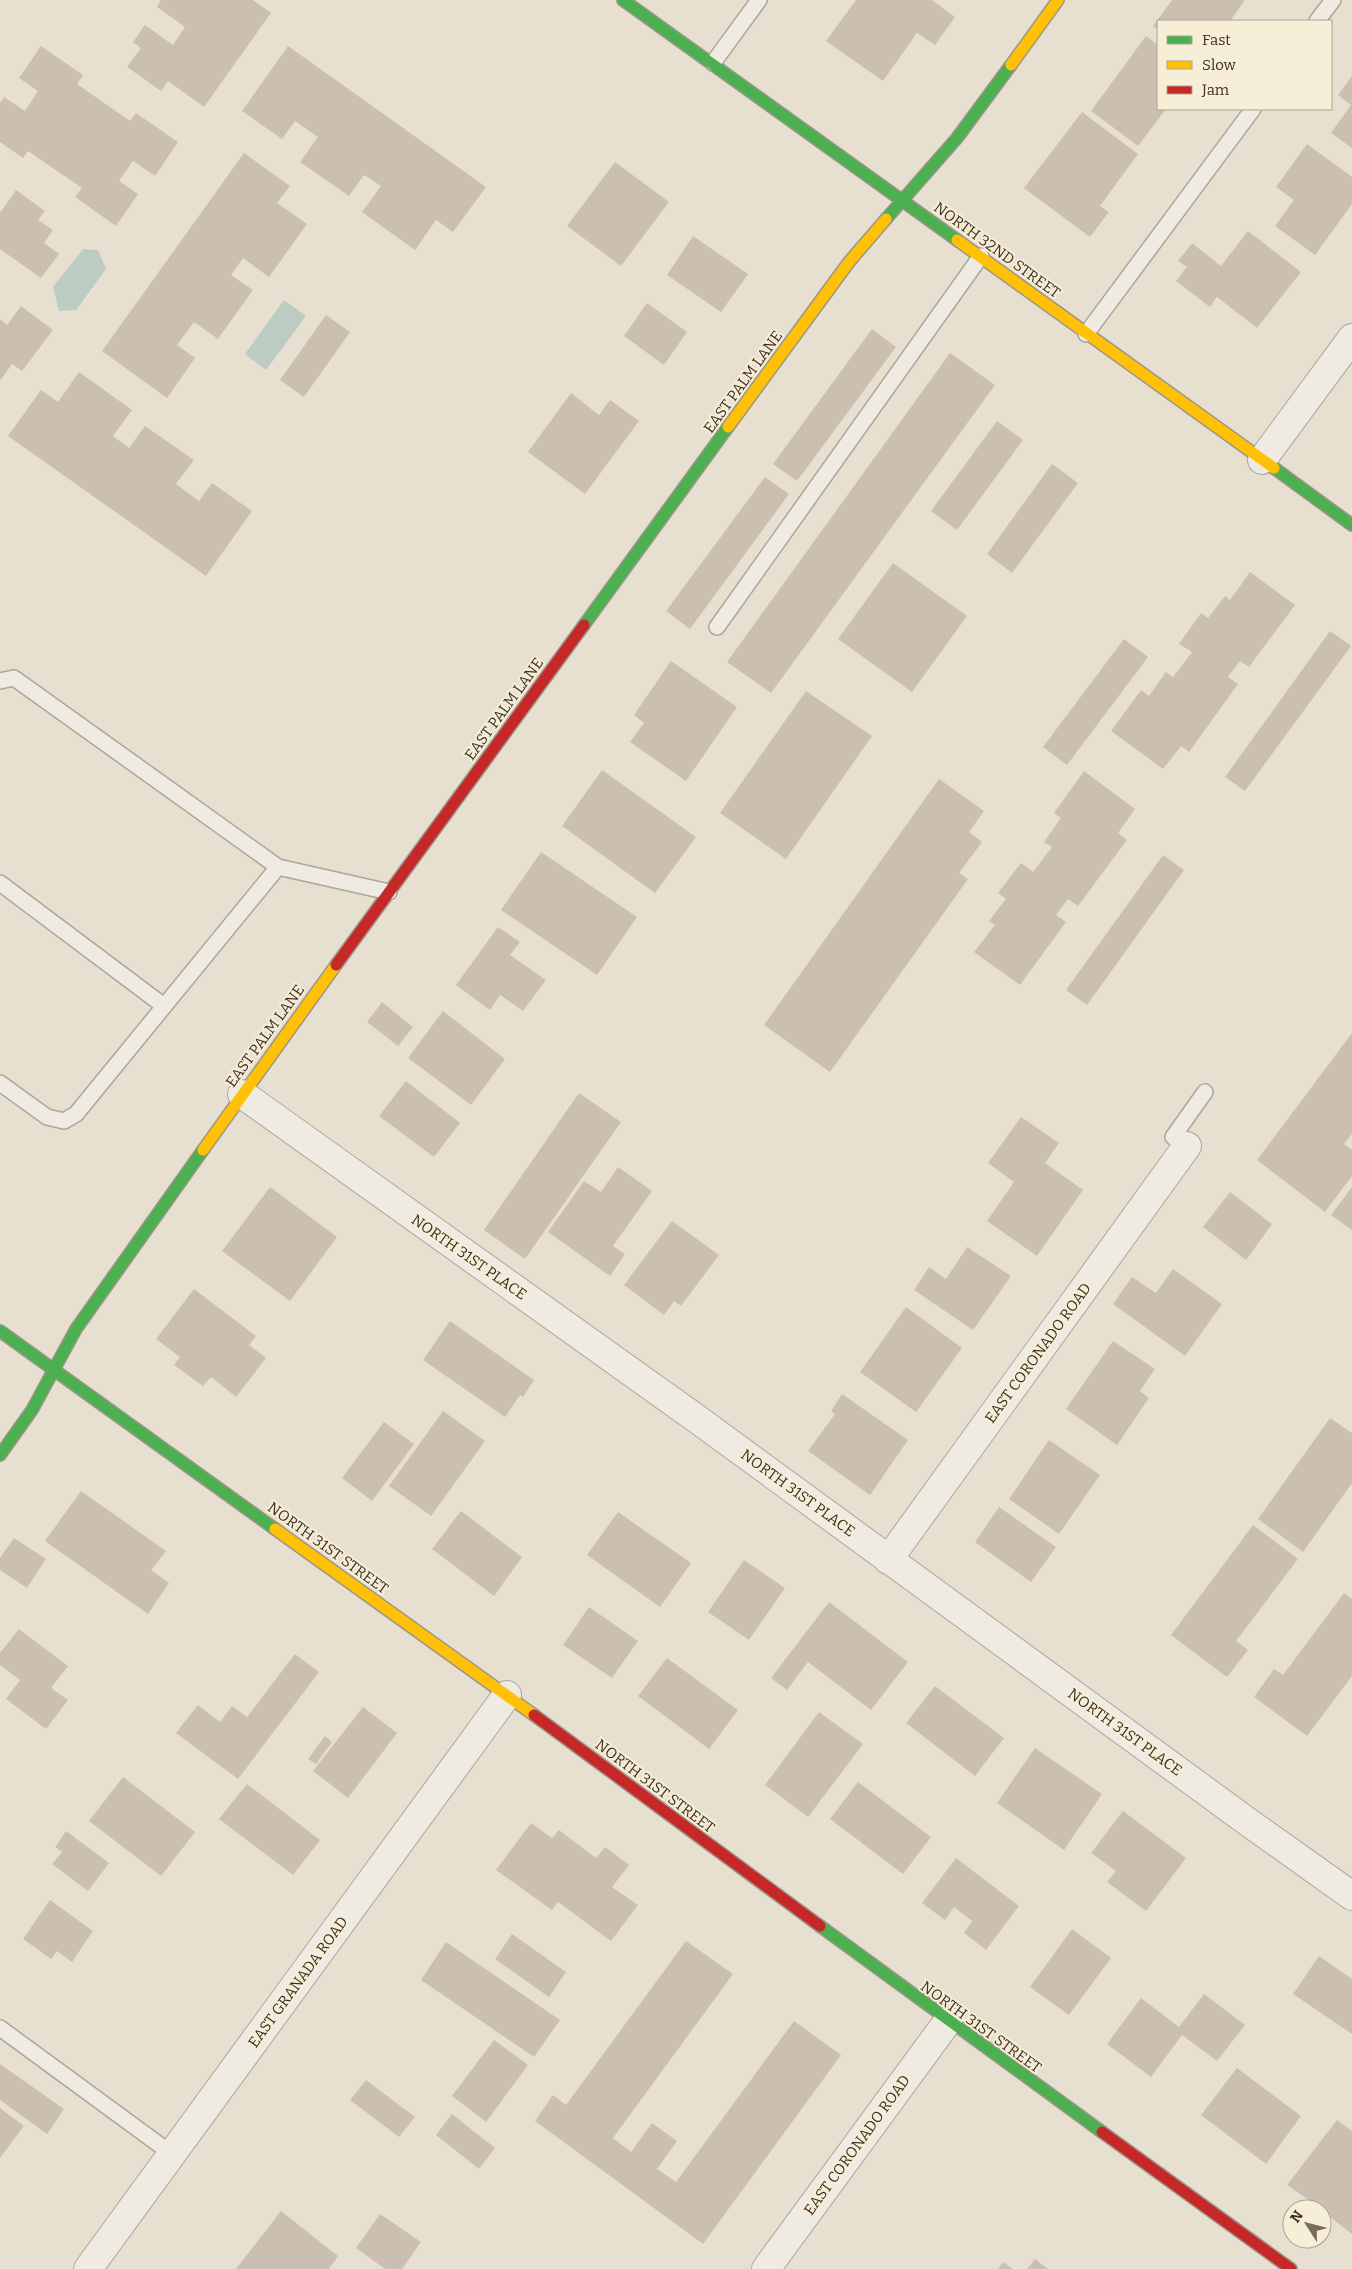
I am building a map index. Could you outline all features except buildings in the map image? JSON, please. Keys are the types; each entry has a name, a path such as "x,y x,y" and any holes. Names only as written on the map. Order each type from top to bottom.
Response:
{"street":[{"name":"NORTH 32ND STREET","path":"623,0 1352,525"},
{"name":"EAST PALM LANE","path":"0,1455 32,1410 76,1329 242,1094 849,262 956,138 1058,0"},
{"path":"1262,460 1352,338"},
{"name":"NORTH 31ST PLACE","path":"242,1094 689,1413 888,1560 1352,1896"},
{"name":"EAST CORONADO ROAD","path":"888,1560 1187,1146"},
{"name":"NORTH 31ST STREET","path":"0,1331 507,1695 948,2022 1291,2269"},
{"name":"EAST GRANADA ROAD","path":"88,2269 507,1695"},
{"name":"EAST CORONADO ROAD","path":"766,2269 948,2022"}],"lane":[{"path":"712,63 759,0"},
{"path":"1319,20 1333,0"},
{"path":"1086,334 1252,110"},
{"path":"717,627 981,256"},
{"path":"0,681 14,678 278,867 389,892"},
{"path":"0,1083 46,1117 64,1121 76,1114 278,867"},
{"path":"0,883 164,1006"},
{"path":"1187,1146 1173,1137 1205,1092"},
{"path":"0,2028 172,2154"}],"shaded area":[{"path":"83,249 98,250 106,269 76,310 59,311 53,287"},
{"path":"284,300 306,316 266,370 245,354"}],"traffic: fast":[{"path":"623,0 957,240"},
{"path":"886,219 957,138 1011,65"},
{"path":"584,625 728,427"},
{"path":"1274,468 1352,525"},
{"path":"0,1455 32,1410 76,1329 203,1150"},
{"path":"0,1331 275,1529"},
{"path":"820,1926 1102,2132"}],"traffic: slow":[{"path":"1011,65 1058,0"},
{"path":"728,427 849,262 886,219"},
{"path":"957,240 1274,468"},
{"path":"203,1150 336,965"},
{"path":"275,1529 534,1715"}],"traffic: jam":[{"path":"336,965 584,625"},
{"path":"534,1715 820,1926"},
{"path":"1102,2132 1291,2269"}]}
